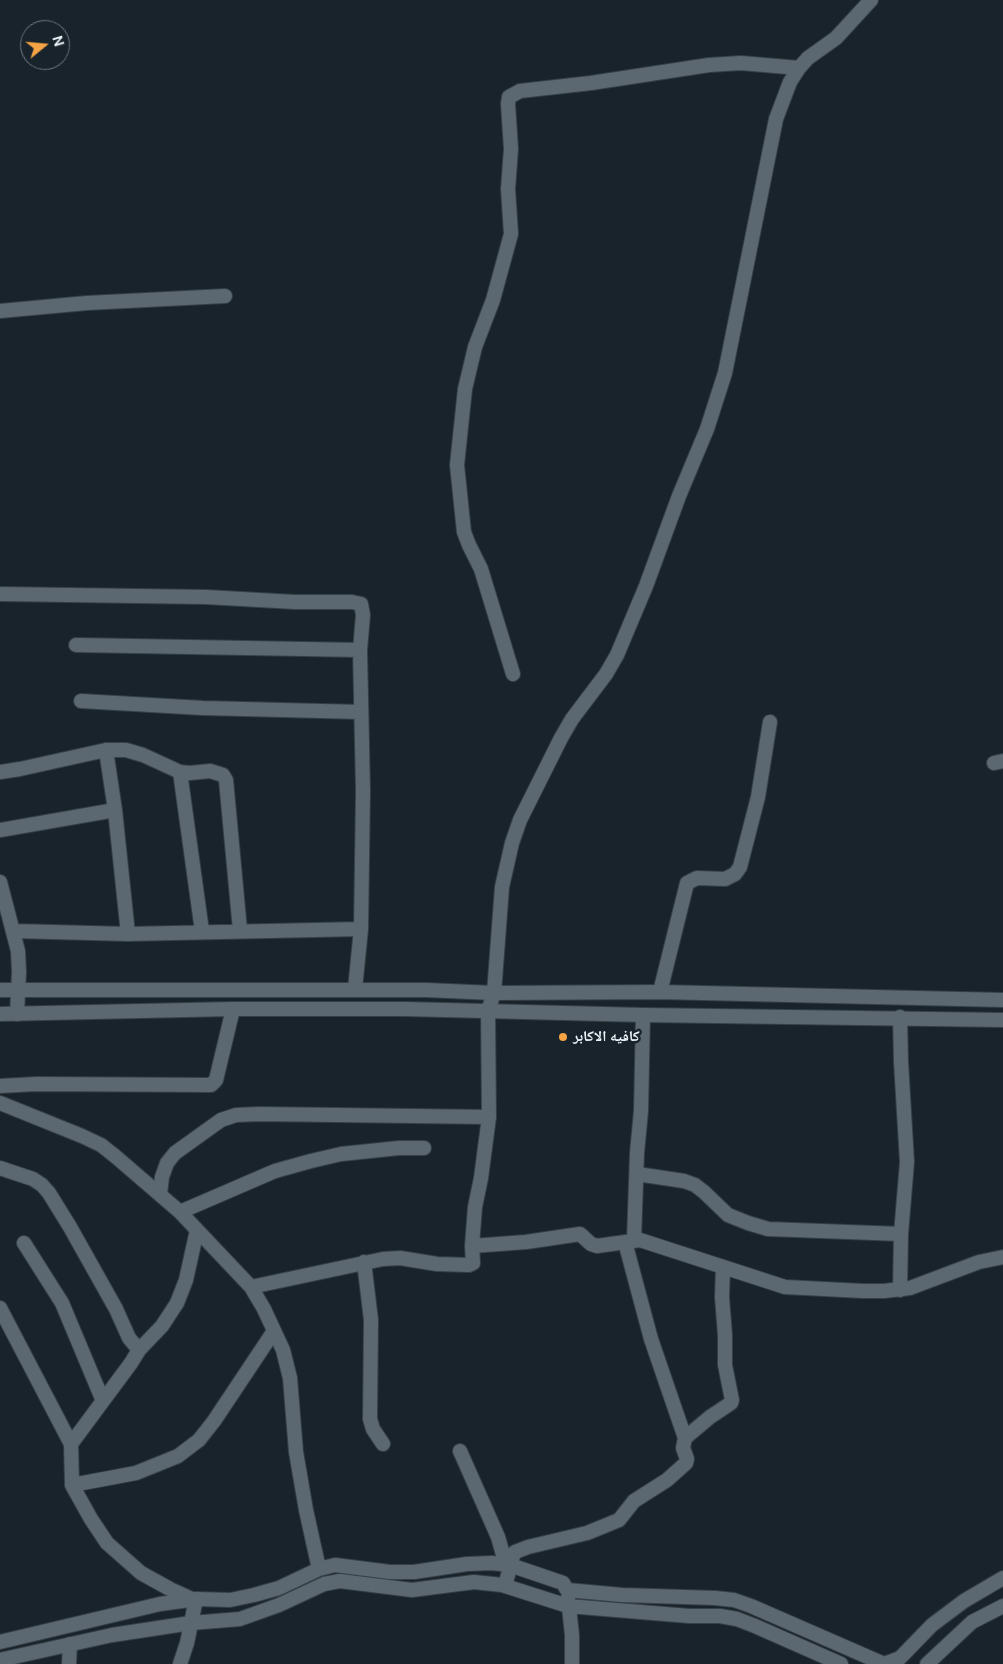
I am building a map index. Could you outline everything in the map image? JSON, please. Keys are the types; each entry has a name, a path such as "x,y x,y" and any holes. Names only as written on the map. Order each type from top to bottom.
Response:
{"street":[{"path":"250,1287 382,1259 400,1258 437,1264 469,1266 474,1263 472,1246 475,1207 489,1117 488,1012 494,993 502,887 512,843 520,820 561,738 572,719 606,674 617,655 704,436 725,372 776,119 790,82 798,68 808,58 836,38 871,0"},
{"path":"513,674 481,569 464,532 457,466 467,380 475,347 493,300 511,234 508,189 511,148 509,98 520,91 591,83 709,65 741,63 798,68"},
{"path":"0,311 87,303 225,296"},
{"path":"0,594 187,596 296,602 352,602 362,606 360,650 363,791 361,929 355,990"},
{"path":"76,645 360,650"},
{"path":"81,701 203,708 361,712"},
{"path":"660,992 687,882 697,878 725,879 736,874 740,867 758,797 770,722"},
{"path":"0,772 20,770 106,750 126,750 143,755 180,772 217,772 226,780 240,930"},
{"path":"106,750 116,810 128,934"},
{"path":"180,772 202,931"},
{"path":"0,830 116,810"},
{"path":"0,882 18,951 17,1014"},
{"path":"14,931 128,934 240,930 361,929"},
{"path":"0,990 426,990 494,993 660,992 1003,1000"},
{"path":"0,1086 36,1084 211,1085 216,1080 233,1009"},
{"path":"0,1014 233,1009 405,1009 643,1015 1003,1020"},
{"path":"505,1586 508,1565 515,1552 528,1547 587,1533 619,1520 634,1501 667,1480 686,1463 683,1448 684,1438 651,1339 630,1241 638,1174 637,1153 642,1112 643,1015"},
{"path":"900,1018 907,1142 901,1234 900,1290"},
{"path":"0,1103 101,1145 180,1212 250,1287 264,1309 284,1350 290,1378 296,1452 319,1569"},
{"path":"160,1194 162,1177 167,1163 175,1153 221,1120 227,1118 259,1114 489,1117"},
{"path":"180,1212 275,1170 341,1154 399,1148 424,1148"},
{"path":"0,1168 33,1179 49,1193 100,1281 129,1338 139,1350"},
{"path":"638,1174 694,1185 728,1215 768,1229 901,1234"},
{"path":"71,1444 139,1350 162,1326 177,1303 188,1273 197,1230"},
{"path":"472,1246 526,1242 580,1234 591,1244 597,1246 630,1241 646,1241 784,1287 872,1291 900,1290 932,1281 979,1262 1003,1257"},
{"path":"24,1243 62,1303 103,1401"},
{"path":"364,1262 370,1320 370,1419 373,1429 383,1444"},
{"path":"684,1438 710,1417 732,1404 725,1365 722,1297 723,1267"},
{"path":"0,1308 71,1444 72,1485 96,1527 122,1558 141,1573 170,1589 194,1599"},
{"path":"72,1485 136,1473 178,1456 199,1440 214,1421 274,1331"},
{"path":"460,1451 498,1537 508,1565"},
{"path":"0,1642 160,1604 194,1599 230,1600 254,1595 279,1588 319,1569 335,1564 390,1572 414,1572 467,1564 492,1563 508,1565 563,1583 568,1590 572,1635 572,1664"},
{"path":"568,1590 622,1595 734,1600 872,1662 884,1664 900,1658 932,1625 964,1601 1003,1578"},
{"path":"0,1660 112,1635 191,1623 240,1619 324,1584 340,1581 412,1590 474,1582 505,1586 568,1606 689,1616 720,1616 737,1619 841,1664"},
{"path":"180,1664 191,1623 194,1599"},
{"path":"927,1664 972,1622 1003,1606"},
{"path":"69,1664 70,1644"}],"place":[{"name":"كافيه الاكابر","path":"563,1037"}]}
